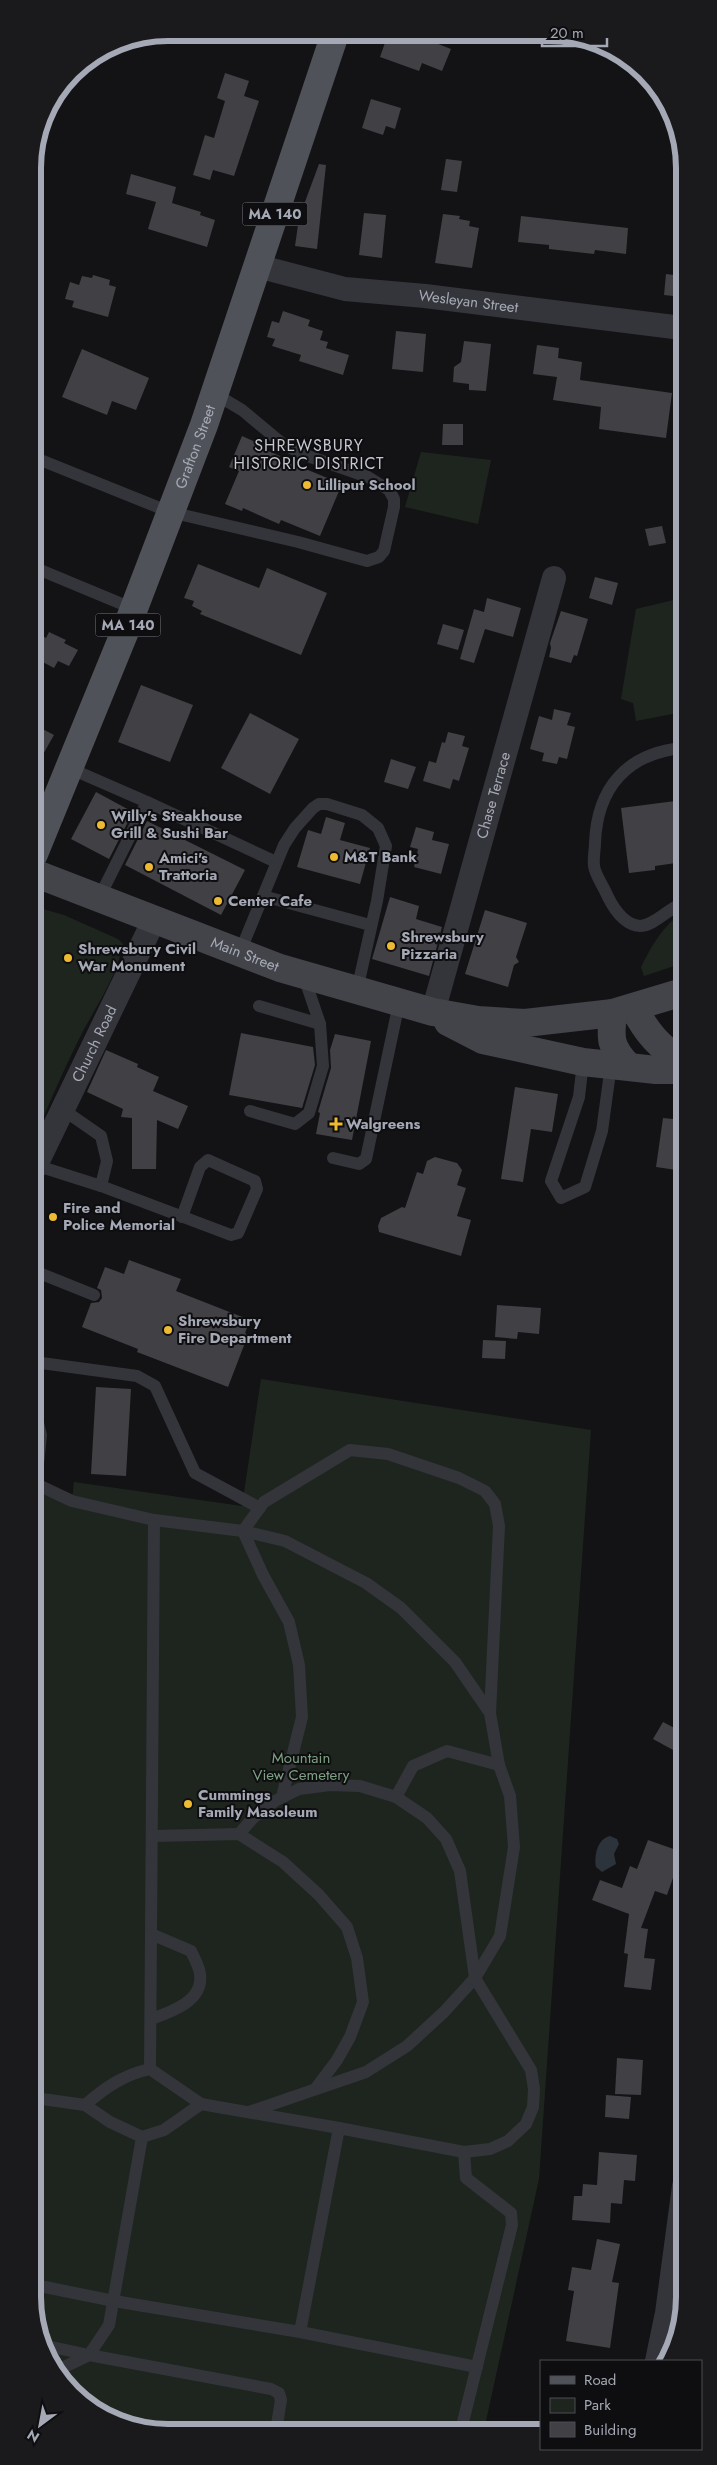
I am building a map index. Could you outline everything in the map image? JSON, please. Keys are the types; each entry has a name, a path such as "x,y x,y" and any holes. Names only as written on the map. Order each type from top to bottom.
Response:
{"main road":[{"name":"Grafton Street","path":"42,835 134,609 215,394 332,42"},
{"name":"Main Street","path":"42,876 154,920 303,974 432,1012 478,1020 525,1023 624,1011 676,994"},
{"path":"619,1066 610,1038 624,1011 666,1051 676,1057"},
{"name":"Main Street","path":"432,1012 461,1030 483,1040 583,1062 656,1070 676,1070"}],"street":[{"name":"Wesleyan Street","path":"257,266 345,289 425,296 676,327"},
{"name":"Chase Terrace","path":"432,1012 554,578"},
{"name":"Church Road","path":"42,1153 154,920"},
{"path":"657,2360 667,2313 675,2253"}],"lane":[{"path":"42,461 170,512 298,542 367,561 373,560 384,550 394,507 394,499 389,490 368,477 302,454 283,444 242,410 215,394"},
{"path":"42,571 134,609"},
{"path":"676,748 666,749 643,758 625,770 611,784 596,823 594,867 614,908 619,915 631,923 638,926 646,925 676,907"},
{"path":"69,768 276,862"},
{"path":"99,898 147,802"},
{"path":"240,952 251,920 263,896 276,862 294,828 319,804 327,804 362,815 378,828 386,846 377,901 370,925 357,990"},
{"path":"263,896 370,925"},
{"path":"250,1111 294,1124 309,1113 323,1066 320,1024 303,974"},
{"path":"333,1158 359,1164 366,1159 399,1003"},
{"path":"259,1006 320,1024"},
{"path":"583,1062 580,1097 551,1181 561,1198 585,1187 619,1066"},
{"path":"66,1102 101,1136 107,1160 101,1186"},
{"path":"42,1169 101,1186 182,1217 231,1235 238,1233 257,1189 255,1181 208,1160 200,1167 182,1217"},
{"path":"41,1274 94,1295"},
{"path":"41,1363 137,1376 155,1386 194,1473 260,1508"},
{"path":"243,1532 264,1502 350,1450 388,1454 459,1478 485,1491 495,1504 499,1526 490,1714 499,1765 510,1796 514,1846 500,1936 475,1978 444,2012 407,2046 366,2072 249,2112"},
{"path":"41,1487 72,1501 154,1520 243,1532 285,1541 366,1583 401,1608 455,1662 490,1714"},
{"path":"150,2069 154,1520"},
{"path":"243,1532 263,1575 289,1622 298,1666 302,1718 282,1797"},
{"path":"396,1797 413,1766 447,1751 499,1765"},
{"path":"85,2105 108,2086 130,2074 150,2069 201,2104 464,2152 490,2149 508,2141 526,2124 533,2107 534,2089 531,2070 475,1978 460,1871 446,1839 427,1818 396,1797 360,1786 330,1785 299,1789 282,1797 254,1817 239,1834"},
{"path":"152,1836 239,1834 283,1862 319,1895 347,1927 357,1958 363,2002 350,2037 337,2060 316,2088"},
{"path":"151,1934 192,1951 200,1975 195,1996 177,2009 151,2019"},
{"path":"41,2099 85,2105 110,2122 142,2137 164,2130 201,2104"},
{"path":"300,2332 339,2128"},
{"path":"63,2367 89,2355 109,2325 142,2137"},
{"path":"463,2424 512,2225 511,2214 466,2178 464,2152"},
{"path":"41,2286 114,2301 300,2332 477,2367"},
{"path":"52,2347 271,2389 279,2393 281,2400 277,2424"}],"green space":[{"path":"421,452 491,460 478,524 405,507"},
{"path":"676,599 676,713 636,721 633,703 621,699 636,609"},
{"path":"42,910 64,915 118,939 123,944 110,982 72,1053 42,1121"},
{"path":"676,918 676,965 644,976 641,967 663,930"},
{"name":"Mountain View Cemetery","path":"261,1379 591,1430 539,2179 485,2424 152,2423 127,2417 91,2398 67,2374 54,2353 48,2338 41,2297 41,1494 72,1501 74,1482 242,1506"}],"shaded area":[{"path":"610,1836 617,1839 619,1844 614,1854 616,1864 602,1872 596,1867 597,1848 602,1841"}],"building":[{"path":"385,41 431,41 451,49 442,71 422,63 419,71 380,57"},
{"path":"225,73 249,81 244,96 259,101 234,176 213,170 210,180 193,175 205,135 214,138 225,101 217,98"},
{"path":"371,99 401,108 395,129 386,126 383,135 362,128"},
{"path":"446,159 462,161 457,192 441,190"},
{"path":"319,164 326,165 317,249 295,246 299,218"},
{"path":"131,174 176,187 172,203 201,212 200,215 215,220 207,247 148,229 156,202 126,194"},
{"path":"364,213 386,215 382,258 359,255"},
{"path":"443,214 460,216 459,219 470,221 469,226 479,228 472,268 435,263"},
{"path":"521,216 628,228 626,254 595,250 594,254 549,249 549,245 518,242"},
{"path":"666,274 676,275 676,296 664,295"},
{"path":"93,275 110,280 109,285 116,287 108,317 72,307 74,301 65,299 70,282 79,285 82,276 92,278"},
{"path":"283,311 310,320 308,326 323,331 320,340 328,342 326,348 349,355 343,375 299,361 301,355 272,346 275,339 267,337 272,321 279,323"},
{"path":"396,331 426,334 423,372 392,369"},
{"path":"464,341 491,344 486,391 469,390 469,384 453,382 454,367 461,362"},
{"path":"537,345 559,348 558,358 582,362 580,380 672,393 666,438 599,429 601,407 553,400 557,377 533,374"},
{"path":"82,349 149,378 136,410 112,401 107,415 62,397"},
{"path":"443,424 463,424 463,445 442,445"},
{"name":"Lilliput School","path":"242,436 267,447 266,450 280,456 279,458 342,484 320,536 281,520 279,524 243,508 242,511 225,504 239,471 229,467"},
{"path":"662,526 666,543 649,546 645,529"},
{"path":"198,564 259,588 267,568 327,593 301,655 200,614 202,611 192,606 194,601 184,598"},
{"path":"595,577 618,583 612,605 589,598"},
{"path":"487,598 521,608 513,637 485,629 474,663 460,659 474,609 484,612"},
{"path":"561,611 588,619 577,656 574,655 571,663 549,657 550,643"},
{"path":"443,624 464,630 458,650 437,644"},
{"path":"49,632 66,640 64,643 78,650 69,666 58,661 54,668 42,662 42,636 46,638"},
{"path":"141,685 193,705 170,762 118,742"},
{"path":"554,709 571,713 567,725 575,727 567,759 559,757 557,764 542,761 544,753 530,749 539,716 552,720"},
{"path":"250,713 299,739 270,794 221,768"},
{"path":"42,729 54,735 42,757"},
{"path":"448,732 465,736 462,746 469,748 459,781 453,779 450,789 423,781 429,761 436,763 442,742 445,743"},
{"path":"391,759 416,767 408,789 384,782"},
{"name":"Willy's Steakhouse Grill & Sushi Bar","path":"96,792 133,812 109,859 71,839"},
{"path":"676,801 676,863 655,866 655,870 629,873 621,808"},
{"name":"M&T Bank","path":"326,817 345,823 340,840 370,848 360,884 297,867 308,830 321,834"},
{"path":"147,821 245,870 221,915 125,865"},
{"path":"416,827 434,832 432,840 449,844 441,874 414,867 418,849 410,847"},
{"path":"390,897 419,906 416,919 442,927 429,976 372,959"},
{"path":"485,910 527,923 516,957 519,962 514,965 508,987 465,974"},
{"path":"241,1033 313,1047 315,1065 302,1108 229,1095"},
{"name":"Walgreens","path":"335,1034 371,1041 352,1140 316,1134 320,1113 318,1112 331,1068 330,1050"},
{"path":"106,1050 138,1064 137,1067 159,1077 153,1091 188,1106 178,1129 157,1120 156,1169 132,1169 132,1118 121,1117 123,1109 87,1092"},
{"path":"515,1087 558,1094 552,1132 531,1129 523,1182 501,1179"},
{"path":"663,1118 676,1119 676,1170 656,1167"},
{"path":"435,1157 457,1163 462,1170 457,1185 466,1188 457,1216 471,1220 461,1256 379,1232 378,1226 381,1218 402,1207 405,1208 417,1172 423,1174 427,1161"},
{"name":"Shrewsbury Fire Department","path":"129,1260 181,1279 176,1291 250,1320 245,1333 248,1335 228,1387 137,1352 138,1349 82,1327 91,1303 99,1302 102,1298 101,1290 97,1288 105,1267 124,1274"},
{"path":"497,1305 541,1308 539,1334 518,1332 517,1339 495,1337"},
{"path":"483,1340 506,1341 505,1359 482,1358"},
{"path":"96,1387 131,1389 126,1476 91,1474"},
{"path":"663,1722 675,1728 675,1751 653,1739"},
{"path":"648,1840 675,1850 675,1871 667,1895 655,1891 641,1928 648,1929 644,1958 655,1959 651,1990 624,1987 628,1954 624,1953 629,1914 592,1900 600,1880 622,1888 630,1866 637,1869"},
{"path":"617,2058 643,2060 641,2095 615,2094"},
{"path":"606,2095 631,2097 629,2119 605,2117"},
{"path":"599,2152 637,2155 635,2181 624,2180 622,2204 611,2203 610,2223 572,2220 574,2196 582,2196 583,2184 597,2185"},
{"path":"597,2239 620,2244 612,2282 619,2283 610,2348 566,2341 574,2291 568,2290 572,2267 591,2270"}],"place":[{"name":"Lilliput School","path":"307,485"},
{"name":"Willy's Steakhouse Grill & Sushi Bar","path":"101,825"},
{"name":"M&T Bank","path":"334,857"},
{"name":"Amici's Trattoria","path":"149,867"},
{"name":"Center Cafe","path":"218,901"},
{"name":"Shrewsbury Pizzaria","path":"391,946"},
{"name":"Shrewsbury Civil War Monument","path":"68,958"},
{"name":"Walgreens","path":"336,1124"},
{"name":"Fire and Police Memorial","path":"53,1217"},
{"name":"Shrewsbury Fire Department","path":"168,1330"},
{"name":"Cummings Family Masoleum","path":"188,1804"}],"district":[{"name":"SHREWSBURY HISTORIC DISTRICT","path":"309,454"}]}
